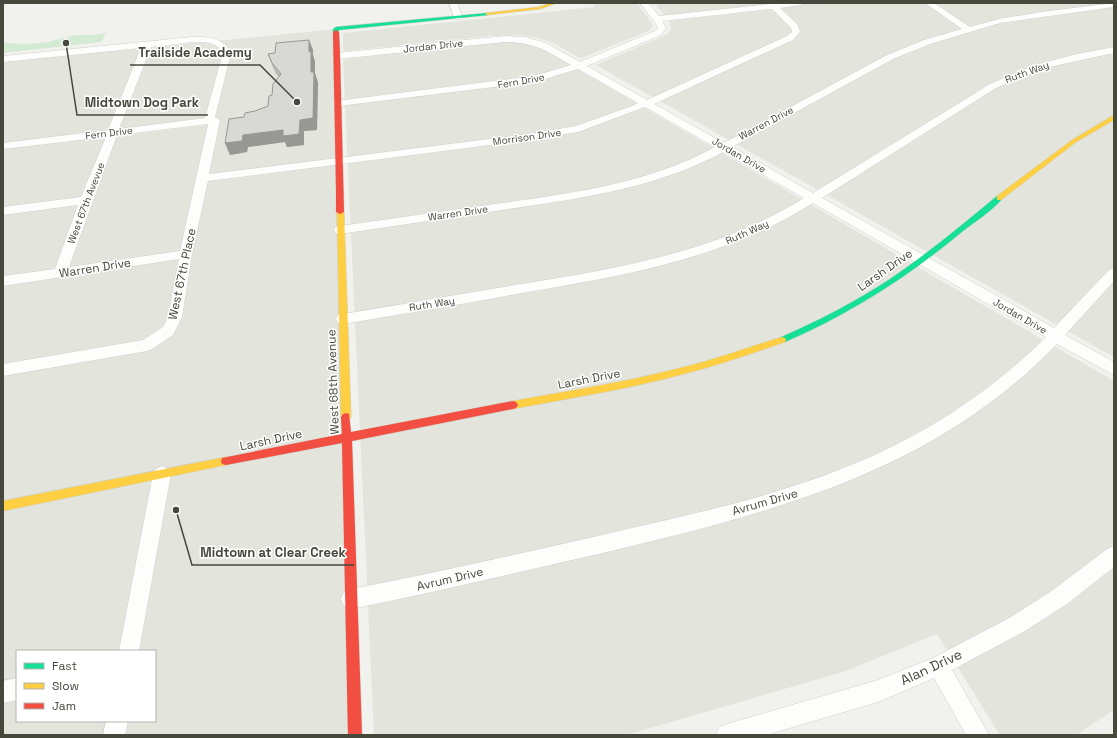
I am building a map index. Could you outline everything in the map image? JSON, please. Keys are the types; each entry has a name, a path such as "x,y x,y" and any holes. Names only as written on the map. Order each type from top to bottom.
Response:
{"street":[{"path":"453,3 458,17 533,10 555,3"},
{"path":"644,3 657,19 801,3"},
{"path":"929,3 968,29"},
{"name":"Warren Drive","path":"340,230 568,197 605,190 672,170 724,146 890,57 927,42 968,29 1020,17 1114,5"},
{"name":"Morrison Drive","path":"203,178 556,133 603,121 647,103 793,36 796,32 795,27 774,6"},
{"name":"West 68th Avenue","path":"355,735 338,160 339,103 336,29 458,17"},
{"name":"Fern Drive","path":"339,103 518,82 552,75 581,65 658,33 662,28 657,19"},
{"name":"Jordan Drive","path":"337,56 512,39 543,44 1114,369"},
{"name":"West 67th Place","path":"3,370 147,344 168,331 175,317 186,254 203,178 212,121 227,53 226,48 222,43 214,40 147,45"},
{"path":"3,59 147,45"},
{"name":"West 67th Avevue","path":"60,273 86,200 147,45"},
{"name":"Ruth Way","path":"343,319 615,273 696,253 744,235 789,213 993,86 1027,71 1048,64 1114,50"},
{"name":"Larsh Drive","path":"3,506 346,436 646,380 688,371 729,359 771,344 838,314 865,300 921,260 1071,143 1103,122 1114,117"},
{"name":"Fern Drive","path":"3,146 212,121"},
{"path":"3,211 86,200"},
{"name":"Warren Drive","path":"3,281 186,254"},
{"name":"Avrum Drive","path":"351,599 435,583 710,518 813,488 891,455 930,434 997,389 1029,363 1114,273"},
{"path":"129,650 162,474"},
{"name":"Alan Drive","path":"727,735 847,702 938,666 1018,624 1060,597 1114,555"},
{"path":"938,666 978,735"},
{"path":"3,692 16,689"},
{"path":"114,735 117,722"}],"shaded area":[{"path":"592,3 637,3 653,25 651,30 582,58 577,57 557,45 542,39 523,35 491,36 346,51 343,50 343,33 595,7"},
{"path":"654,3 1114,3 1114,357 596,65 668,34 671,29 670,22"},
{"path":"336,29 354,735 3,735 3,62"},
{"path":"505,42 535,46 557,57 1114,381 1114,710 1076,735 1000,735 937,634 846,671 627,735 374,735 343,61 345,59"}],"green space":[{"path":"106,33 101,42 3,53 3,43 27,44 49,42 74,35 94,35"}],"building":[{"path":"309,40 309,52 311,51 311,72 314,72 313,118 300,120 299,134 283,136 283,130 243,135 242,141 225,143 229,119 244,117 245,113 268,106 269,96 272,95 273,84 281,74 272,63 268,54 275,53 276,43"}],"traffic: fast":[{"path":"336,32 336,29 487,14"},
{"path":"782,340 842,311 893,281 940,246 999,198"}],"traffic: slow":[{"path":"487,14 540,8 555,3"},
{"path":"999,198 1074,141 1114,117"},
{"path":"340,212 346,417"},
{"path":"513,405 618,386 680,372 782,340"},
{"path":"3,506 226,461"}],"traffic: jam":[{"path":"336,32 340,212"},
{"path":"226,461 513,405"},
{"path":"346,417 355,735"}],"place":[{"name":"Midtown Dog Park","path":"66,43"},
{"name":"Trailside Academy","path":"297,102"},
{"name":"Midtown at Clear Creek","path":"176,510"}]}
